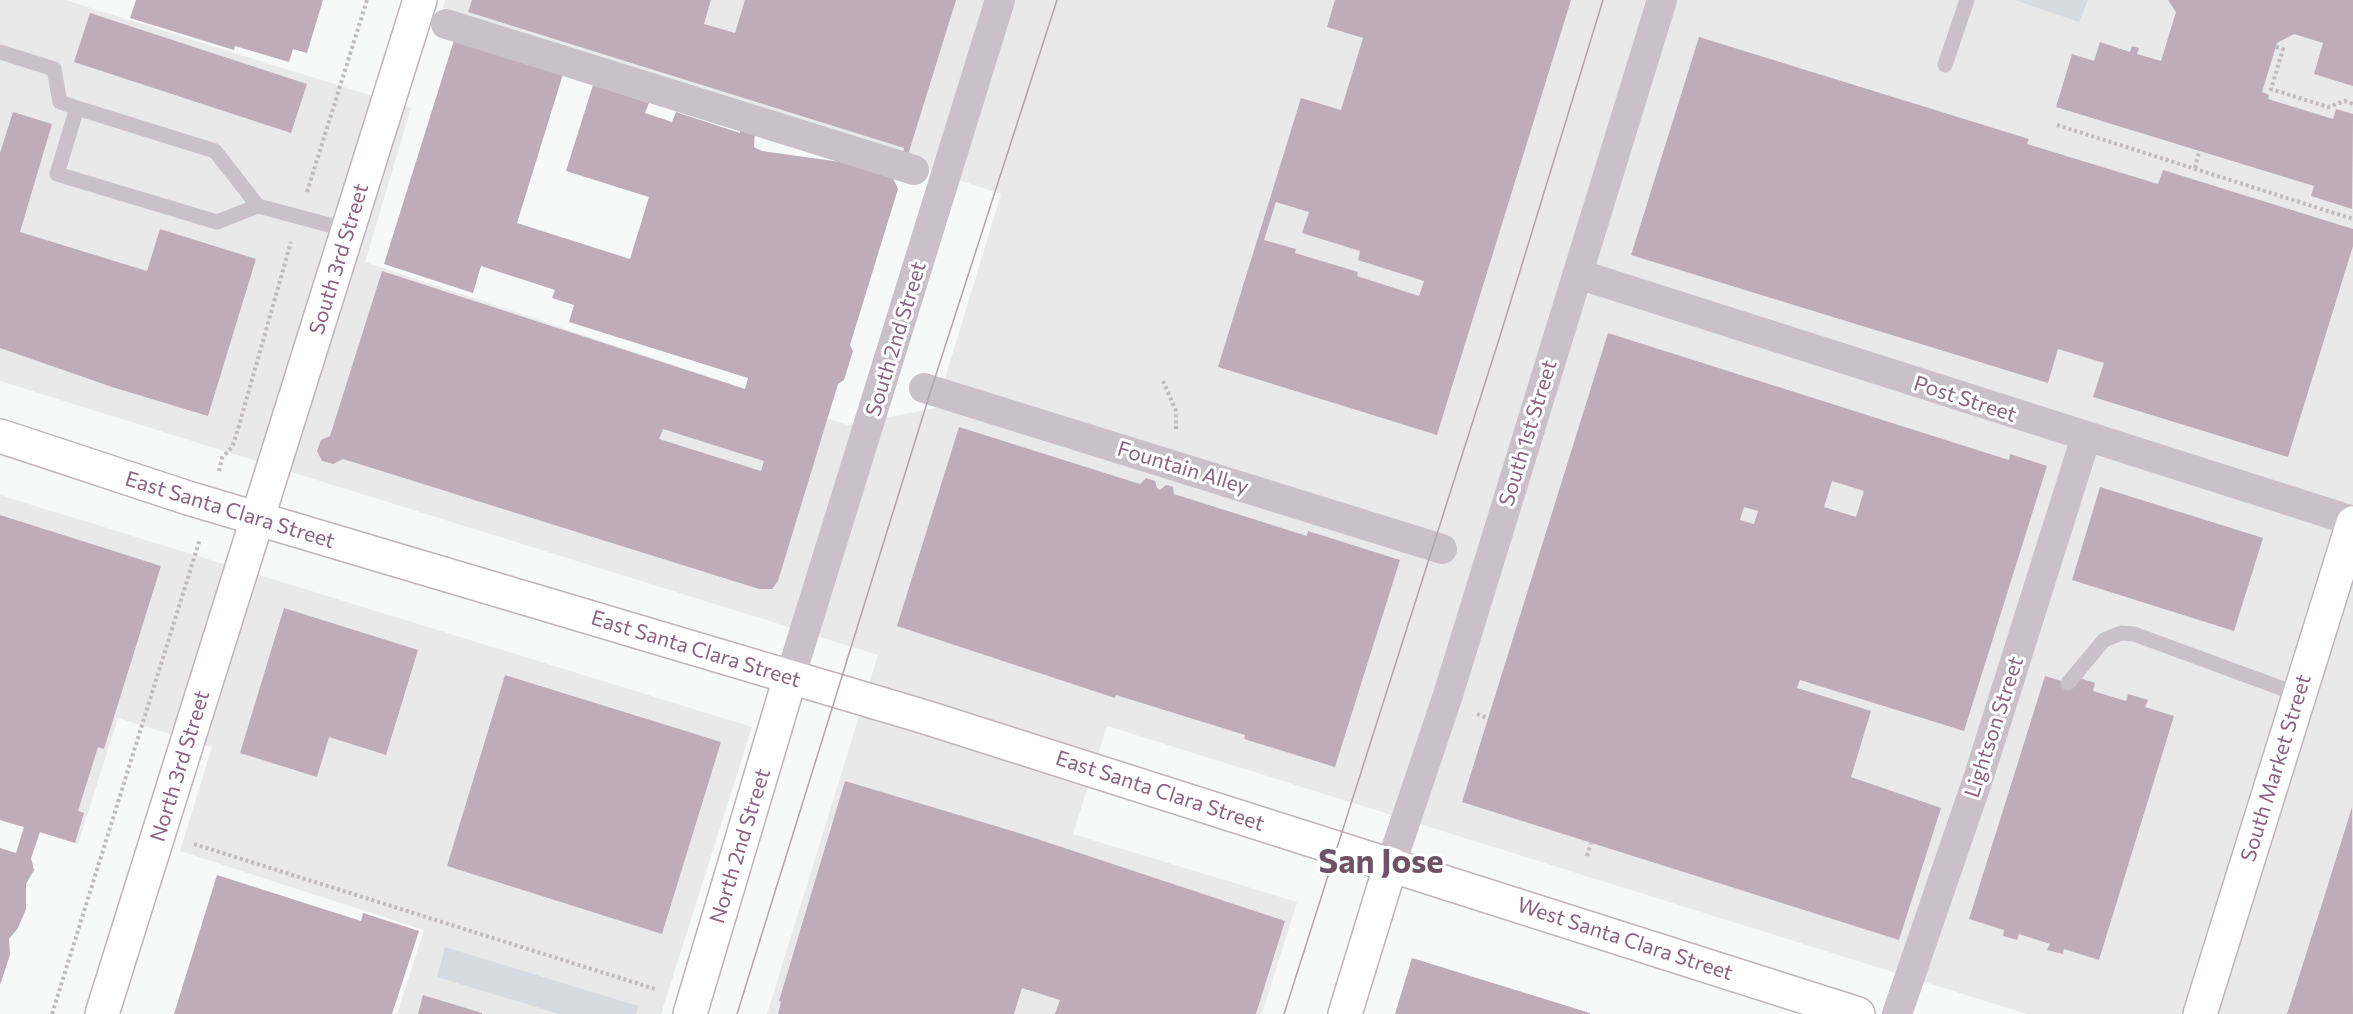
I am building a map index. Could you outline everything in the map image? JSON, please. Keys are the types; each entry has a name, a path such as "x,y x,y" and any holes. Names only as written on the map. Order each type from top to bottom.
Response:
{"main road":[{"name":"South 3rd Street","path":"256,517 420,0"},
{"name":"East Santa Clara Street","path":"0,436 188,498 924,717 1391,864"},
{"name":"North 3rd Street","path":"102,1014 256,517"},
{"name":"South Market Street","path":"2200,1014 2353,522"},
{"name":"North 2nd Street","path":"690,1014 790,678"},
{"path":"1345,1014 1391,864"},
{"name":"West Santa Clara Street","path":"1391,864 1858,1014"}],"street":[{"name":"South 2nd Street","path":"790,678 1000,0"},
{"name":"South 1st Street","path":"1391,864 1414,802 1662,0"},
{"path":"446,24 914,170"},
{"name":"Post Street","path":"1578,274 2353,522"},
{"name":"Fountain Alley","path":"924,388 1442,549"},
{"name":"Lightson Street","path":"1897,1014 1979,776 2086,437"}],"lane":[{"path":"1945,65 1966,0"},
{"path":"0,52 54,69 60,102 214,151 258,206"},
{"path":"77,108 57,174 217,222 258,206 348,230"},
{"path":"2068,683 2104,640 2121,633 2134,634 2300,695"}],"path":[{"path":"2276,46 2283,49 2271,89 2328,107 2345,101 2353,104"},
{"path":"2057,124 2353,219"},
{"path":"2195,168 2199,152"},
{"path":"1163,381 1176,411 1173,445 1166,463"},
{"path":"52,1014 191,570"},
{"path":"1474,714 1487,718"},
{"path":"1587,856 1591,843"},
{"path":"194,844 655,989"}],"shaded area":[{"path":"0,0 65,0 411,108 365,262 745,389 744,392 848,425 936,408 1001,194 443,8 445,0 2353,0 2353,1014 2027,1014 1107,726 1073,834 1297,902 1262,1014 767,1014 878,655 0,381"},
{"path":"2015,0 2088,0 2079,22"},
{"path":"0,495 752,727 661,1014 397,1014 424,930 180,851 212,747 118,718 78,844 0,820"},
{"path":"445,947 638,1006 636,1014 559,1014 437,977"}],"building":[{"path":"136,0 323,0 307,53 293,49 289,62 235,46 234,50 130,18"},
{"path":"472,0 711,0 704,24 735,33 745,0 956,0 908,155 903,154 904,148 468,12"},
{"path":"1335,0 1571,0 1437,435 1218,367 1301,98 1341,110 1363,38 1327,27","holes":["1276,202 1309,212 1302,233 1360,251 1358,260 1424,281 1419,296 1357,276 1358,272 1295,253 1296,249 1264,240"]},
{"path":"2168,0 2353,0 2353,86 2314,74 2323,43 2294,34 2277,43 2262,92 2269,95 2268,99 2333,119 2336,109 2353,114 2352,209 2311,196 2314,186 2056,107 2072,54 2094,61 2100,42 2130,52 2132,46 2139,48 2137,54 2161,61 2176,12"},
{"path":"90,13 307,84 291,133 74,62"},
{"path":"455,37 564,71 517,223 630,259 649,197 566,171 593,85 649,103 645,113 672,122 676,112 740,133 740,129 755,130 754,147 762,151 876,167 892,176 898,189 850,345 853,351 844,380 838,384 778,581 772,589 759,589 343,459 333,464 322,461 317,451 321,440 330,436 382,271 745,389 748,378 569,322 574,305 552,298 555,290 481,266 473,293 384,264","holes":["663,429 764,461 761,471 659,439"]},
{"path":"1699,37 2029,139 2027,144 2158,184 2163,170 2353,229 2353,246 2288,457 2093,397 2104,363 2058,349 2048,383 1631,255"},
{"path":"13,112 52,124 20,232 147,271 160,229 256,259 208,416 112,387 0,348 0,153"},
{"path":"1608,333 2009,460 2010,454 2047,466 1964,731 1800,680 1797,688 1871,711 1851,777 1941,808 1899,940 1462,802","holes":["1832,481 1864,491 1856,517 1824,507","1744,507 1758,511 1754,524 1740,520"]},
{"path":"959,427 1140,484 1146,478 1155,481 1160,490 1166,485 1173,487 1174,494 1307,536 1308,531 1400,560 1335,767 1244,739 1245,735 1116,695 1115,698 897,626"},
{"path":"2100,487 2263,538 2234,631 2072,580"},
{"path":"0,515 161,566 104,749 98,747 78,811 84,813 75,843 40,832 31,858 34,870 26,884 26,909 18,928 9,939 10,955 0,985 0,848 16,853 24,827 0,820"},
{"path":"284,608 418,650 386,755 329,737 317,777 240,753"},
{"path":"505,675 721,742 662,934 447,866"},
{"path":"2045,676 2075,685 2077,677 2095,683 2093,691 2126,701 2128,694 2148,700 2145,707 2174,716 2099,960 2064,949 2063,954 2047,950 2050,944 2019,934 2017,940 2003,936 2004,930 1969,919"},
{"path":"845,781 1019,833 1285,921 1256,1014 1055,1014 1060,1000 1022,988 1014,1014 778,1014 781,1002 779,1001"},
{"path":"2352,807 2353,1014 2287,1014 2322,904"},
{"path":"217,875 361,921 363,913 419,931 392,1014 174,1014"},
{"path":"1412,958 1590,1013 1590,1014 1395,1014"},
{"path":"423,995 482,1013 482,1014 418,1014"}],"tram line":[{"path":"737,1014 931,390 1057,0"},
{"path":"1284,1014 1501,333 1603,0"}],"district":[{"name":"San Jose","path":"1381,862"}]}
